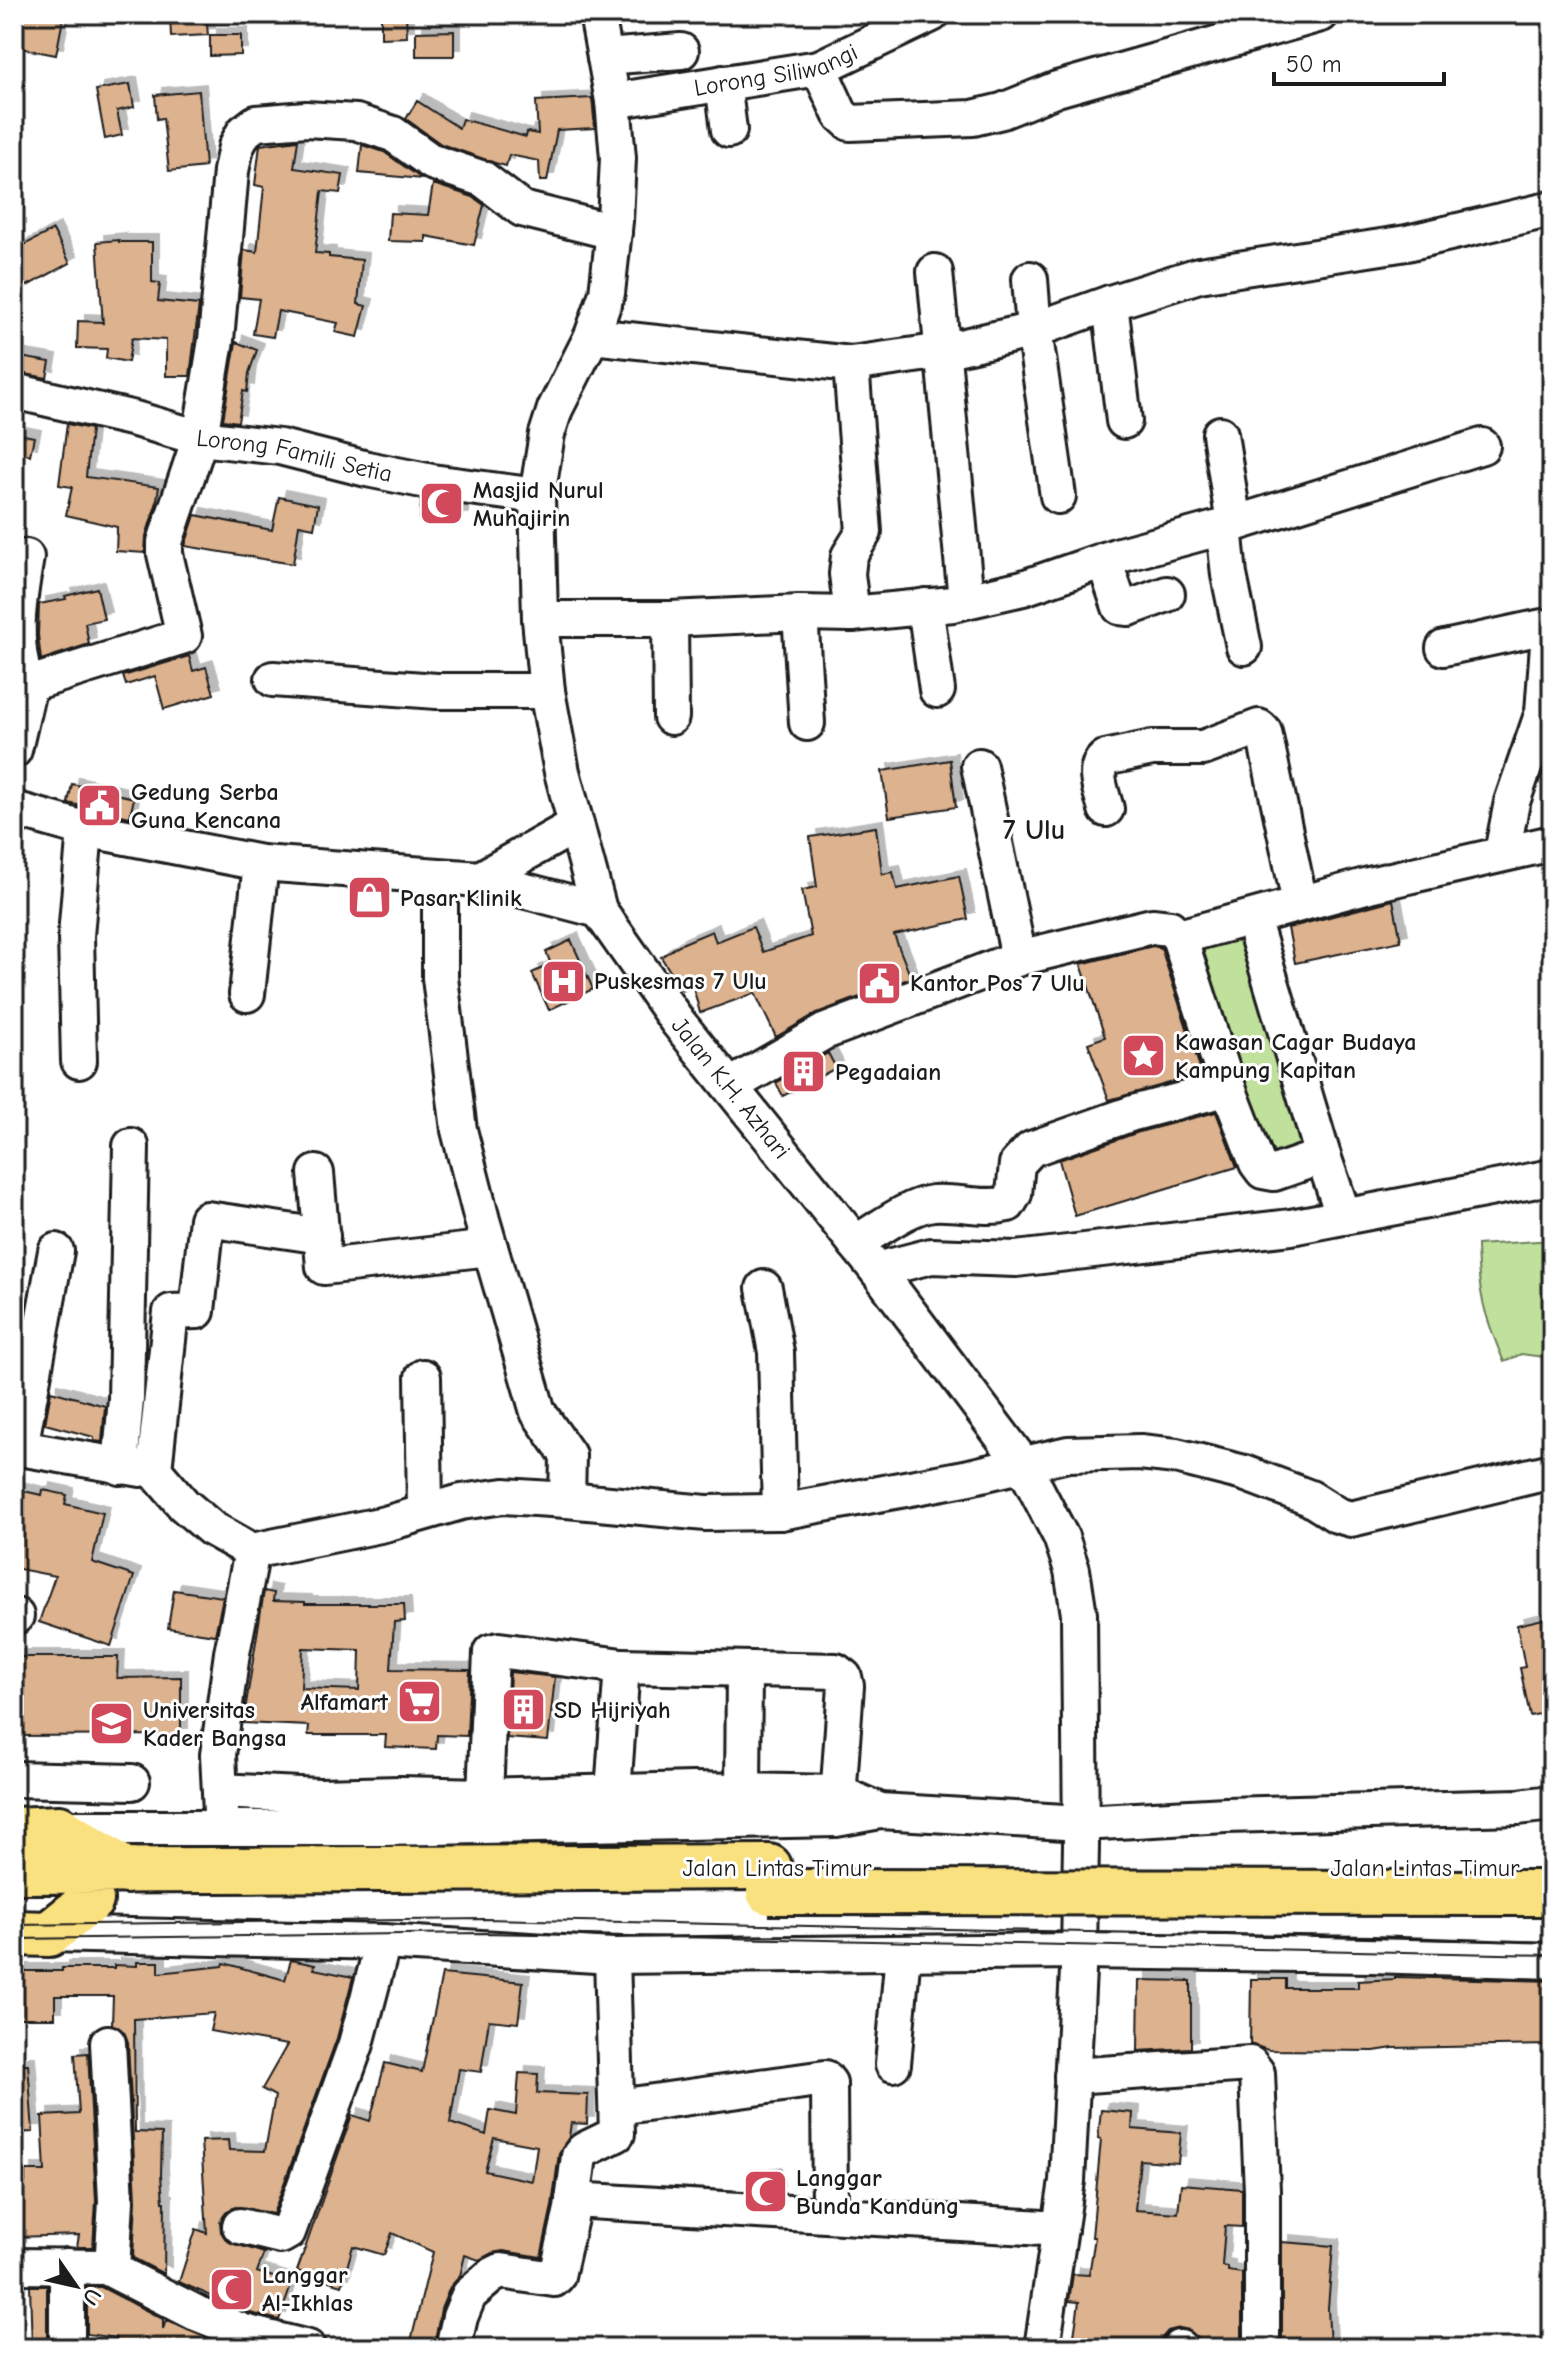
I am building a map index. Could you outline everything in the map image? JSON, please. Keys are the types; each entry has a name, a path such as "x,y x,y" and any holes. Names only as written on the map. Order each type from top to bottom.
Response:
{"highway":[{"path":"14,1830 59,1828 126,1871"},
{"name":"Jalan Lintas Timur","path":"14,1902 769,1880 1552,1868"},
{"name":"Jalan Lintas Timur","path":"14,1871 1552,1893"},
{"path":"32,1934 91,1900"}],"street":[{"path":"597,14 613,101 618,158 614,232 599,316 851,364 943,351 1034,330 1199,275 1407,243 1552,209"},
{"name":"Lorong Siliwangi","path":"613,101 819,68 932,14"},
{"path":"819,68 840,114 850,123 973,118 1002,111 1057,89 1321,14"},
{"path":"605,57 681,51"},
{"path":"723,83 729,130"},
{"path":"14,391 135,419 200,438 216,340 231,171 236,147 244,132 256,123 306,119 356,122 393,134 432,162 483,179 522,209 614,232"},
{"path":"935,272 966,600"},
{"path":"1030,279 1034,330 1058,496"},
{"path":"1110,303 1124,421"},
{"name":"Jalan K.H. Azhari","path":"599,316 555,409 541,458 537,496 540,619 547,691 576,825 599,910 677,1021 877,1270 1023,1464 1061,1537 1072,1570 1079,1614 1079,1951 1067,2181 1042,2348"},
{"path":"851,364 864,532 849,556 847,578 852,614"},
{"path":"1220,434 1229,525 1229,575 1244,647"},
{"name":"Lorong Famili Setia","path":"26,685 183,637 165,542 200,438 280,447 432,482 537,496"},
{"path":"540,619 852,614 953,604 1023,588 1104,560 1229,525 1482,446"},
{"path":"14,750 27,694 17,643 16,616 26,557"},
{"path":"1104,560 1120,607 1129,608 1167,594"},
{"path":"925,606 937,690"},
{"path":"800,613 807,723"},
{"path":"670,619 671,717"},
{"path":"1444,648 1542,627 1549,631 1543,712 1512,802 1502,853"},
{"path":"273,679 437,691 547,691"},
{"path":"1106,809 1098,773 1100,763 1105,758 1152,748 1203,748 1253,728 1262,729 1296,904"},
{"path":"979,766 1019,958"},
{"path":"14,809 85,829 261,863 480,879 599,910"},
{"path":"480,879 576,825"},
{"path":"79,1061 76,936 85,829"},
{"path":"1179,937 1296,904 1552,843"},
{"path":"247,994 261,863"},
{"path":"440,877 440,978 459,1130 538,1412 568,1455 567,1500"},
{"path":"1252,918 1344,1217"},
{"path":"730,1086 824,1032 1019,958 1152,926 1170,928 1179,937 1228,1088 1257,1163 1263,1171 1274,1173 1323,1156"},
{"path":"855,1243 914,1207 934,1203 996,1207 1008,1204 1014,1194 1017,1164 1031,1149 1133,1113 1228,1088"},
{"path":"120,1467 126,1399 131,1146"},
{"path":"316,1173 324,1267 490,1248"},
{"path":"877,1270 931,1256 1016,1259 1261,1231 1552,1177"},
{"path":"154,1470 171,1312 197,1311 207,1219 322,1236"},
{"path":"56,1251 17,1448 120,1467 154,1470 184,1505 249,1567"},
{"path":"764,1288 776,1352 780,1512"},
{"path":"423,1377 425,1510"},
{"path":"249,1567 425,1510 504,1496 706,1513 780,1512 1073,1454 1140,1452 1176,1456 1244,1473 1310,1498 1337,1515 1351,1519 1552,1471"},
{"path":"222,1828 218,1755 232,1653 249,1567"},
{"path":"485,1796 491,1652 499,1650 622,1666 836,1671 844,1677 846,1686 837,1806"},
{"path":"613,1792 622,1666"},
{"path":"743,1791 744,1670"},
{"path":"14,1779 132,1782"},
{"path":"220,1791 319,1796 743,1791 880,1811 1081,1823 1518,1807 1552,1803"},
{"path":"59,1828 384,1828 837,1806"},
{"path":"32,1934 383,1942 612,1956 1079,1951 1552,1961"},
{"path":"240,2226 281,2236 288,2232 356,2044 383,1942"},
{"path":"893,2064 903,1953"},
{"path":"453,2348 469,2295 491,2276 501,2271 554,2279 557,2276 579,2156 584,2150 616,2136 618,2107 612,1956"},
{"path":"108,2043 116,2201 112,2269"},
{"path":"1072,2076 1250,2064 1255,2068 1262,2191 1262,2348"},
{"path":"618,2107 825,2078 829,2083 830,2215"},
{"path":"573,2200 1060,2229"},
{"path":"14,2266 112,2269 196,2313 244,2332 308,2348"},
{"path":"67,2266 67,2348"}],"green space":[{"path":"1242,931 1311,1148 1266,1162 1191,950"},
{"path":"1552,1240 1552,1358 1521,1354 1504,1362 1484,1305 1477,1245"}],"building":[{"path":"14,14 64,14 56,55 14,47"},
{"path":"170,14 206,14 208,35 171,37"},
{"path":"381,14 406,14 407,37 381,38"},
{"path":"454,31 454,56 416,56 416,32"},
{"path":"210,35 241,35 241,55 210,56"},
{"path":"130,84 134,107 117,111 122,135 105,139 96,90"},
{"path":"199,91 205,167 169,171 163,118 157,119 155,95"},
{"path":"592,98 595,128 557,130 547,181 540,181 539,161 509,155 506,166 495,163 441,144 406,119 417,101 459,128 462,119 526,137 527,132 538,134 536,101"},
{"path":"298,140 294,168 343,175 340,193 322,191 315,253 362,260 358,304 366,306 358,337 335,332 338,323 278,311 273,337 253,334 259,299 240,297 244,250 257,252 264,187 255,185 260,145"},
{"path":"362,145 384,152 422,179 359,173"},
{"path":"433,184 473,197 484,205 474,245 426,236 426,242 388,241 390,213 428,215"},
{"path":"53,230 70,263 14,293 14,250"},
{"path":"97,242 152,242 152,282 160,283 158,301 199,305 190,376 166,376 166,340 132,338 128,362 106,358 107,349 77,348 78,321 103,324"},
{"path":"236,342 257,350 249,373 247,392 243,391 238,422 223,420"},
{"path":"14,356 50,362 47,378 14,372"},
{"path":"67,424 91,429 86,477 159,487 146,536 145,553 116,551 117,527 66,515 72,487 59,485"},
{"path":"14,433 34,437 30,455 14,451"},
{"path":"279,497 318,505 314,528 299,525 293,564 185,546 195,515 272,530"},
{"path":"421,500 462,506 461,520 420,518"},
{"path":"97,588 104,619 85,623 89,644 41,660 39,604"},
{"path":"189,656 193,671 206,667 214,694 164,709 155,676 126,685 123,676"},
{"path":"950,760 956,807 889,817 882,771"},
{"name":"Gedung Serba Guna Kencana","path":"72,784 134,798 130,817 68,803"},
{"path":"876,827 882,874 893,872 897,889 959,876 968,919 894,935 911,978 817,1013 776,1037 755,993 700,1013 692,983 682,990 661,957 679,945 712,931 716,942 753,927 763,952 811,936 802,890 817,887 810,837"},
{"path":"1393,900 1401,941 1295,963 1288,928"},
{"name":"Puskesmas 7 Ulu","path":"571,940 593,989 549,1010 532,973 551,964 546,952"},
{"path":"1153,946 1161,948 1202,1074 1109,1100 1088,1043 1105,1037 1081,964"},
{"name":"Pegadaian","path":"828,1053 836,1068 783,1096 776,1083"},
{"path":"1216,1112 1237,1167 1075,1216 1059,1160 1139,1132"},
{"path":"51,1391 105,1406 102,1442 45,1424"},
{"path":"14,1489 42,1495 43,1490 67,1495 65,1504 103,1513 92,1562 134,1576 111,1646 39,1622 55,1576 14,1568"},
{"path":"174,1590 223,1597 215,1635 168,1628"},
{"path":"264,1591 274,1593 273,1601 305,1604 404,1604 405,1621 394,1622 391,1669 470,1670 467,1736 437,1735 436,1749 385,1747 386,1735 308,1735 309,1726 243,1723","holes":["303,1648 360,1650 359,1690 301,1688"]},
{"path":"1552,1617 1552,1711 1530,1716 1520,1668 1525,1667 1517,1625"},
{"path":"14,1657 118,1657 117,1678 181,1677 181,1735 14,1736"},
{"name":"SD Hijriyah","path":"510,1672 555,1677 548,1741 507,1738"},
{"path":"291,1960 315,1965 314,1969 353,1977 337,2038 273,2214 235,2207 226,2212 220,2222 221,2232 227,2241 264,2253 257,2272 292,2283 279,2320 250,2313 179,2282 196,2229 207,2233 201,2141 228,2140 229,2150 265,2151 275,2096 262,2089 287,2045 210,2031 214,2013 134,2019 135,2132 162,2133 164,2274 133,2258 136,2200 128,2042 124,2032 112,2024 113,1996 55,1996 55,2018 14,2018 14,1971 114,1968 114,1965 137,1966 137,1962 159,1962 159,1973 223,1966 224,1963 285,1980"},
{"path":"442,1974 523,1982 518,2023 489,2020 481,2072 459,2069 450,2123 486,2135 490,2110 516,2115 519,2073 538,2074 537,2093 588,2095 587,2124 571,2123 569,2137 559,2153 541,2257 503,2251 479,2260 465,2255 460,2276 450,2287 441,2309 434,2347 411,2341 433,2252 392,2233 384,2255 353,2246 342,2285 297,2271 352,2115 370,2121 385,2063 422,2072","holes":["494,2138 537,2146 532,2181 485,2171"]},
{"path":"1395,1977 1552,1981 1552,2045 1374,2051 1268,2050 1250,2044 1251,1979 1286,1979 1286,1988 1358,1988 1358,1981"},
{"path":"1139,1980 1191,1981 1191,2048 1138,2051"},
{"path":"88,2053 96,2201 93,2247 77,2247 79,2235 14,2237 14,2183 25,2182 25,2171 45,2171 42,2116 79,2114 75,2054"},
{"path":"14,2064 28,2064 33,2132 14,2133"},
{"path":"1101,2110 1133,2113 1132,2129 1181,2133 1178,2163 1140,2160 1135,2210 1178,2213 1181,2184 1242,2189 1242,2227 1225,2226 1222,2266 1228,2267 1228,2271 1242,2273 1242,2348 1200,2348 1197,2337 1189,2330 1180,2328 1168,2331 1161,2339 1159,2348 1129,2348 1129,2345 1074,2336 1079,2302 1069,2301 1073,2274 1089,2275 1095,2237 1092,2237"},
{"path":"775,2174 777,2192 752,2191 751,2177"},
{"path":"1282,2242 1333,2246 1328,2308 1330,2348 1282,2348"},
{"path":"30,2286 47,2286 47,2348 32,2348"},
{"path":"87,2287 101,2287 163,2319 163,2329 166,2320 230,2348 142,2348 115,2341 116,2338 87,2334"}],"tram line":[{"path":"14,1925 484,1919 1552,1942"},
{"path":"14,1939 484,1933 1552,1955"}],"place":[{"name":"Masjid Nurul Muhajirin","path":"442,504"},
{"name":"Gedung Serba Guna Kencana","path":"100,806"},
{"name":"Pasar Klinik","path":"369,898"},
{"name":"Puskesmas 7 Ulu","path":"563,981"},
{"name":"Kantor Pos 7 Ulu","path":"879,983"},
{"name":"Kawasan Cagar Budaya Kampung Kapitan","path":"1144,1056"},
{"name":"Pegadaian","path":"804,1072"},
{"name":"Alfamart","path":"419,1702"},
{"name":"SD Hijriyah","path":"523,1710"},
{"name":"Universitas Kader Bangsa","path":"112,1724"},
{"name":"Langgar Bunda Kandung","path":"765,2192"},
{"name":"Langgar Al-Ikhlas","path":"231,2289"}],"district":[{"name":"7 Ulu","path":"1034,830"}]}
